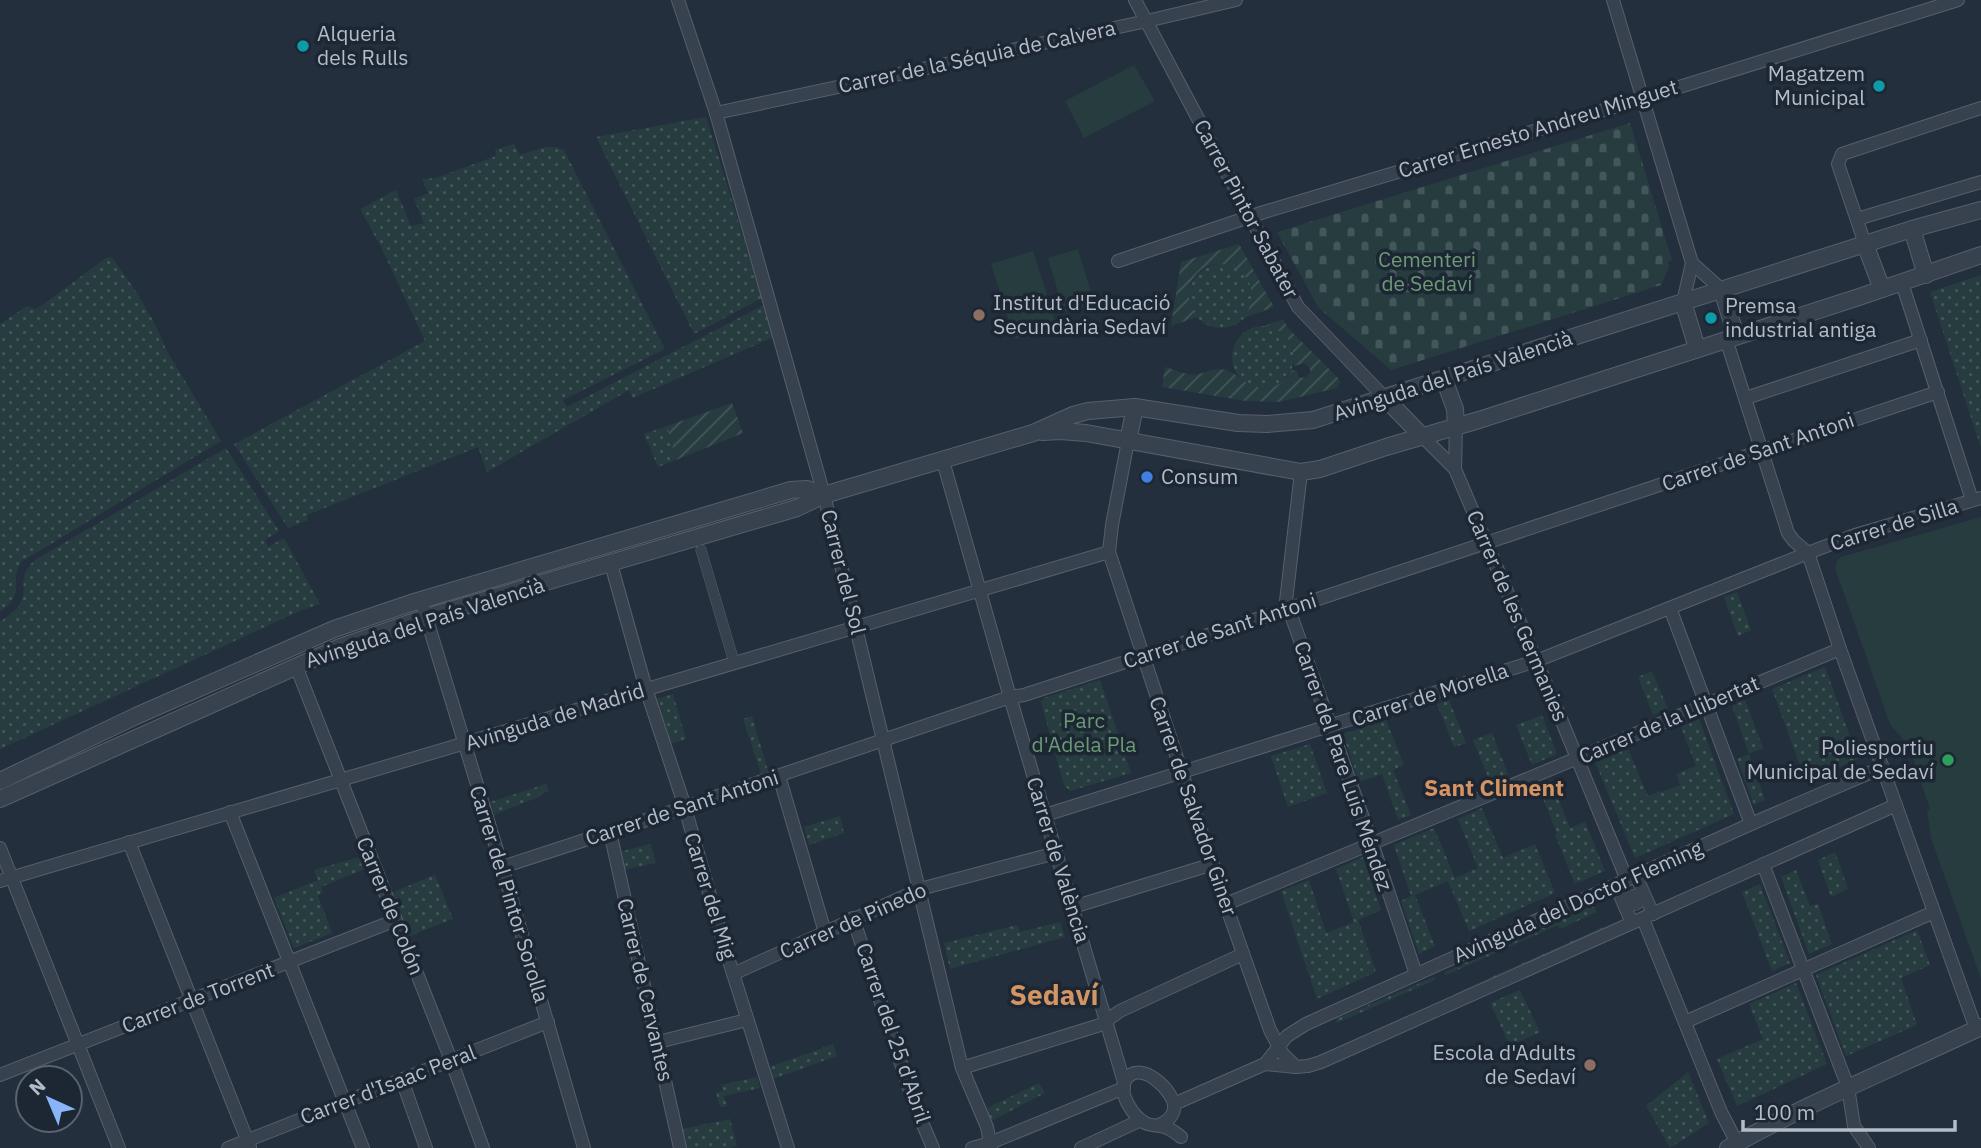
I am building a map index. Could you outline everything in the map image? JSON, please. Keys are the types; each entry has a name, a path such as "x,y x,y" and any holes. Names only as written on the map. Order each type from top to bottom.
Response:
{"street":[{"name":"Carrer del Sol","path":"678,0 716,113 824,495 962,1068 986,1127 990,1146"},
{"name":"Carrer Pintor Sabater","path":"1135,0 1298,307 1385,398"},
{"name":"Carrer de la Séquia de Calvera","path":"716,113 1236,0"},
{"path":"1614,0 1692,263 1683,302 1697,348"},
{"name":"Carrer Ernesto Andreu Minguet","path":"1118,261 1250,216 1644,98 1958,0"},
{"path":"1882,289 1839,164 1842,154 1981,108"},
{"path":"1857,219 1981,182"},
{"name":"Avinguda del País Valencià","path":"0,799 340,647 427,617 797,508 824,495 1033,433 1073,415 1135,407 1238,423 1267,424 1313,420 1912,229 1981,210"},
{"path":"1912,229 1926,275"},
{"name":"Avinguda del País Valencià","path":"1033,433 1086,433 1301,472 1320,469 1902,283 1981,255"},
{"path":"1692,263 1722,290 1746,398 1788,533 1808,553 1934,912 1979,1028 1786,1116 1730,1147"},
{"path":"1902,283 1977,499"},
{"path":"1746,398 1921,340"},
{"path":"1444,379 1455,409 1455,469"},
{"name":"Carrer de Sant Antoni","path":"502,867 1010,697 1024,695 1288,610 1938,392"},
{"path":"1385,398 1455,469"},
{"path":"1128,441 1135,407"},
{"name":"Carrer de Salvador Giner","path":"1128,441 1109,552 1243,954 1270,1030 1279,1046"},
{"name":"Carrer de València","path":"943,461 1124,1085"},
{"name":"Carrer de les Germanies","path":"1455,469 1685,1023 1721,1112 1730,1147"},
{"name":"Carrer del Pare Luis Méndez","path":"1301,472 1285,596 1288,610 1416,974"},
{"name":"Avinguda del País Valencià","path":"0,781 136,716 334,629 421,600 791,490 807,489 824,495"},
{"name":"Carrer de Silla","path":"1808,553 1977,499"},
{"path":"701,550 732,655"},
{"name":"Avinguda de Madrid","path":"6,879 1109,552"},
{"name":"Carrer de Morella","path":"1045,815 1536,662 1808,553"},
{"name":"Carrer del Mig","path":"611,564 646,689 683,801 733,974 788,1148"},
{"name":"Carrer del Pintor Sorolla","path":"421,600 584,1148"},
{"path":"1670,608 1751,824"},
{"path":"296,666 295,655 302,643"},
{"name":"Carrer de la Llibertat","path":"1226,904 1840,649"},
{"name":"Carrer de Colón","path":"296,666 451,1060 482,1148"},
{"name":"Avinguda del Doctor Fleming","path":"1173,1110 1265,1064 1292,1032 1416,974 1883,767"},
{"path":"779,776 825,932"},
{"name":"Avinguda del Doctor Fleming","path":"1265,1064 1296,1067 1321,1062 1896,805"},
{"path":"230,812 363,1148"},
{"name":"Carrer de Cervantes","path":"610,832 680,1148"},
{"path":"129,842 249,1144"},
{"path":"0,848 6,879 79,1045 119,1148"},
{"name":"Carrer de Pinedo","path":"733,974 920,889 1056,853"},
{"path":"1073,907 1213,864"},
{"path":"1763,864 1848,1087 1854,1126 1869,1148"},
{"name":"Carrer de les Germanies","path":"1626,881 1642,919"},
{"path":"1685,1023 1934,912"},
{"name":"Carrer del 25 d'Abril","path":"853,918 915,1106 933,1148"},
{"name":"Carrer de Torrent","path":"0,1075 396,920"},
{"path":"962,1068 1106,1022 1120,1011 1243,954"},
{"path":"658,1042 747,1020"},
{"name":"Carrer d'Isaac Peral","path":"228,1148 249,1144 346,1102 548,1022"},
{"path":"1279,1046 1284,1057 1296,1067"},
{"path":"1116,1057 1136,1072 1151,1076 1169,1094 1184,1142"},
{"path":"1136,1072 1127,1078 1124,1085 1126,1098 1140,1120 1159,1125 1184,1142"},
{"path":"402,1080 426,1148"},
{"path":"972,1148 990,1146 1124,1085"},
{"path":"1159,1125 1173,1110"},
{"path":"1081,1148 1140,1120"}],"green space":[{"path":"1134,65 1155,101 1084,138 1065,101"},
{"path":"706,117 762,298 694,334 596,137"},
{"name":"Cementeri de Sedaví","path":"1630,123 1672,260 1668,262 1669,268 1661,285 1391,370 1318,307 1277,232"},
{"path":"514,144 520,155 548,147 564,150 665,349 563,400 567,407 764,305 774,337 633,398 629,390 487,472 478,447 307,515 308,520 288,528 234,444 425,341 360,209 396,190 411,226 424,223 414,199 428,193 422,179 436,178 496,156 495,150"},
{"path":"1239,244 1274,307 1244,318 1251,301 1251,287 1244,275 1234,267 1221,264 1209,266 1198,273 1190,286 1190,302 1197,317 1171,326 1181,262"},
{"path":"1078,249 1094,303 1064,312 1048,258"},
{"path":"1033,251 1057,326 1015,339 991,264"},
{"path":"112,257 137,293 166,349 221,441 21,562 16,575 16,592 0,612 0,324 27,306 35,309 41,306 106,258"},
{"path":"1221,264 1239,270 1247,278 1253,296 1247,314 1239,322 1221,328 1203,322 1195,314 1189,296 1195,278 1203,270"},
{"path":"1981,275 1981,448 1930,292"},
{"path":"1283,319 1288,328 1337,377 1340,381 1337,388 1279,402 1246,401 1162,387 1165,367 1193,374 1224,369 1255,387 1262,388 1279,384 1292,370 1296,370 1300,378 1306,377 1310,368 1304,363 1294,366 1293,351 1288,339 1279,331 1265,326"},
{"path":"1263,326 1285,335 1294,357 1285,379 1263,388 1241,379 1232,357 1241,335"},
{"path":"732,403 743,433 676,460 667,426"},
{"path":"667,426 676,460 658,467 644,434"},
{"path":"226,448 279,531 265,540 268,547 284,538 320,604 0,749 0,622 21,602 24,576 29,566"},
{"name":"Poliesportiu Municipal de Sedaví","path":"1981,517 1981,979 1931,838 1927,810 1930,809 1909,746 1890,724 1835,568 1841,557"},
{"path":"1737,592 1751,630 1738,636 1724,597"},
{"path":"1825,667 1858,759 1806,782 1772,689"},
{"path":"1652,671 1668,709 1653,715 1638,677"},
{"name":"Parc d'Adela Pla","path":"1100,680 1131,773 1070,791 1064,785 1041,702 1044,698"},
{"path":"673,694 686,739 670,744 656,699"},
{"path":"1449,700 1466,743 1454,747 1437,704"},
{"path":"1745,700 1763,748 1749,754 1732,706"},
{"path":"1542,715 1557,754 1532,765 1516,725"},
{"path":"752,716 768,771 761,774 743,719"},
{"path":"1699,719 1734,814 1635,858 1595,762 1628,749 1648,796 1680,785 1676,774 1696,766 1681,727"},
{"path":"1386,720 1404,765 1393,770 1411,815 1398,820 1382,774 1359,782 1343,734"},
{"path":"1492,733 1508,774 1490,782 1473,740"},
{"path":"1310,744 1327,793 1288,807 1271,756"},
{"path":"1749,754 1765,800 1754,805 1737,759"},
{"path":"1551,780 1570,828 1585,822 1605,871 1575,884 1538,786"},
{"path":"546,784 549,791 541,796 494,815 490,802"},
{"path":"1482,808 1503,858 1535,844 1555,893 1469,931 1448,881 1415,895 1435,946 1419,954 1401,901 1411,896 1394,845 1434,828 1455,878 1478,868 1458,819"},
{"path":"840,816 844,833 809,845 804,827"},
{"path":"651,844 656,863 624,870 619,852"},
{"path":"1835,852 1848,889 1831,897 1818,860"},
{"path":"360,857 365,869 321,887 323,893 318,896 332,933 294,948 274,898 318,880 314,870"},
{"path":"1363,857 1381,910 1358,920 1376,972 1317,999 1281,891 1309,880 1326,933 1354,922 1336,869"},
{"path":"1796,870 1810,906 1818,904 1832,944 1809,954 1781,877"},
{"path":"435,875 453,919 410,936 393,892"},
{"path":"1760,884 1790,963 1772,971 1742,892"},
{"path":"1593,905 1597,912 1560,929 1558,925 1446,975 1445,972"},
{"path":"1060,922 1065,937 950,969 944,943 1017,925 1020,932"},
{"path":"1603,927 1604,929 1455,996 1454,994"},
{"path":"1917,930 1930,965 1901,978 1917,1025 1846,1056 1816,975"},
{"path":"1434,977 1435,980 1337,1023 1336,1019"},
{"path":"1796,983 1827,1064 1737,1106 1717,1059 1763,1039 1749,1004"},
{"path":"1520,990 1540,1032 1510,1046 1490,1003"},
{"path":"833,1044 837,1056 773,1079 770,1067"},
{"path":"1688,1072 1709,1123 1670,1148 1646,1106"},
{"path":"757,1077 760,1088 724,1096 727,1106 720,1107 716,1093 723,1091 721,1085"},
{"path":"1039,1083 1045,1093 991,1121 987,1108"},
{"path":"730,1119 737,1146 686,1148 682,1129"}],"place":[{"name":"Alqueria dels Rulls","path":"303,46"},
{"name":"Magatzem Municipal","path":"1879,86"},
{"name":"Institut d'Educació Secundària Sedaví","path":"979,315"},
{"name":"Premsa industrial antiga","path":"1711,318"},
{"name":"Consum","path":"1147,477"},
{"name":"Poliesportiu Municipal de Sedaví","path":"1948,760"},
{"name":"Escola d'Adults de Sedaví","path":"1590,1065"}],"district":[{"name":"Sant Climent","path":"1494,788"},
{"name":"Sedaví","path":"1054,995"}]}
